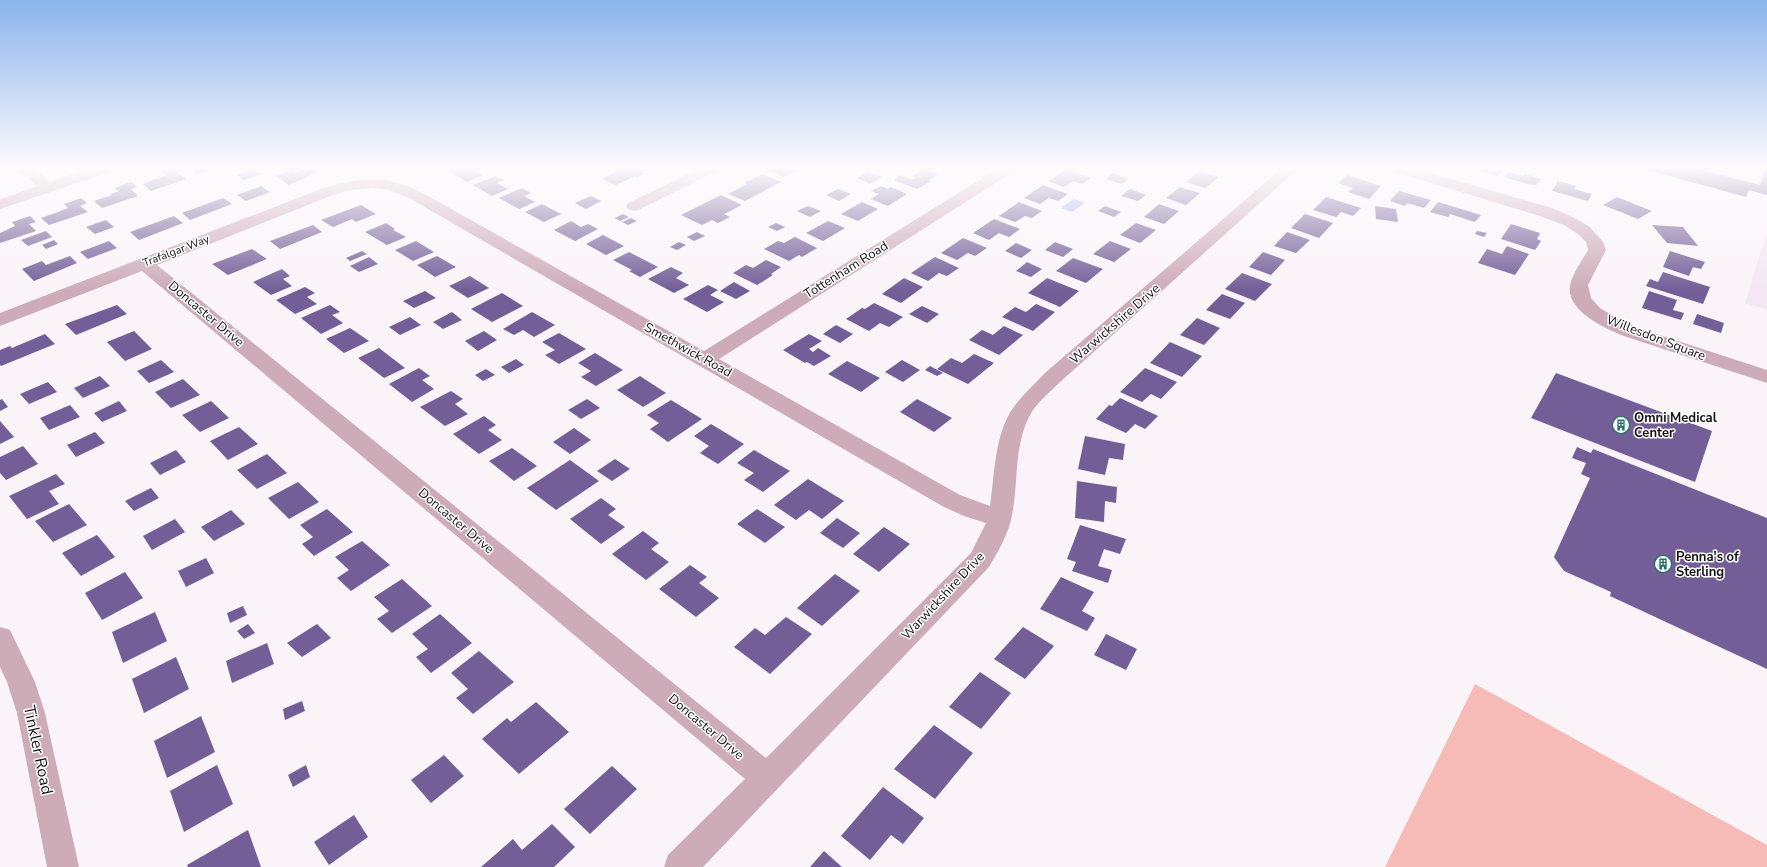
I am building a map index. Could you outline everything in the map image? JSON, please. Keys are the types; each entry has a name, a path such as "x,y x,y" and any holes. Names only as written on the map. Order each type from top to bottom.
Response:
{"street":[{"name":"Trafalgar Way","path":"0,320 283,209"},
{"name":"Smethwick Road","path":"440,209 952,501 983,515 999,518"},
{"name":"Tottenham Road","path":"705,359 943,209"},
{"name":"Warwickshire Drive","path":"680,867 980,560 991,542 999,518 1009,442 1019,416 1033,398 1052,378 1244,209"},
{"name":"Willesdon Square","path":"1537,209 1569,221 1593,238 1597,250 1578,289 1581,299 1596,315 1633,332 1767,377"},
{"name":"Doncaster Drive","path":"145,264 767,778"},
{"name":"Tinkler Road","path":"0,638 21,682 31,713 63,867"}],"shaded area":[{"path":"1767,232 1767,310 1745,303"},
{"path":"1475,684 1767,845 1767,867 1385,867"}],"water":[{"path":"1065,209 1076,209 1072,212"}],"building":[{"path":"64,209 85,209 88,212 49,225 41,218"},
{"path":"192,209 218,209 190,220 182,213"},
{"path":"349,209 368,209 376,214 356,222 352,219 333,227 321,220"},
{"path":"530,209 552,209 561,214 544,222 525,212"},
{"path":"692,209 733,209 724,214 730,217 718,223 712,220 702,225 681,215"},
{"path":"800,209 817,209 821,211 810,217 797,211"},
{"path":"849,209 877,209 858,221 841,214"},
{"path":"1008,209 1038,209 1042,211 1032,218 1025,216 1015,222 999,216"},
{"path":"1100,209 1114,209 1121,212 1114,217 1098,211"},
{"path":"1153,209 1175,209 1179,211 1164,224 1144,217"},
{"path":"1360,209 1353,216 1341,212 1336,217 1313,210"},
{"path":"1375,209 1396,209 1398,222 1376,219"},
{"path":"1432,209 1463,209 1481,215 1475,222 1450,214 1448,217 1430,212"},
{"path":"1614,209 1648,209 1652,211 1638,219"},
{"path":"623,214 629,217 620,221 615,218"},
{"path":"1305,214 1333,223 1319,238 1291,228"},
{"path":"30,216 36,222 29,224 36,231 0,243 0,233 15,226 12,222"},
{"path":"174,216 183,223 139,240 130,232"},
{"path":"631,218 637,221 628,225 622,222"},
{"path":"994,219 1020,229 1009,237 999,233 989,240 973,233"},
{"path":"106,220 114,227 95,234 86,227"},
{"path":"571,221 581,227 588,224 598,229 575,241 554,230"},
{"path":"828,221 845,228 823,241 806,233"},
{"path":"386,223 395,229 393,230 406,237 387,245 365,232"},
{"path":"776,223 785,227 777,231 768,227"},
{"path":"1136,223 1156,230 1140,243 1120,235"},
{"path":"1511,224 1540,233 1537,239 1541,241 1535,250 1501,239"},
{"path":"313,225 322,232 280,249 270,241"},
{"path":"1652,225 1683,227 1698,246 1667,243"},
{"path":"46,231 52,237 28,246 21,240"},
{"path":"1477,231 1487,233 1484,237 1475,234"},
{"path":"697,232 705,236 694,241 687,237"},
{"path":"1287,232 1310,240 1296,253 1274,246"},
{"path":"603,235 624,246 606,255 586,244"},
{"path":"795,237 817,248 802,257 799,255 789,261 764,249 778,241 784,243"},
{"path":"963,238 987,248 975,256 968,253 957,260 941,253"},
{"path":"54,240 58,244 46,249 42,245"},
{"path":"109,241 117,248 88,259 80,252"},
{"path":"416,241 434,252 413,261 395,250"},
{"path":"1110,241 1131,249 1114,262 1093,254"},
{"path":"679,242 686,245 677,250 670,247"},
{"path":"1055,242 1073,249 1063,257 1045,250"},
{"path":"1016,243 1032,250 1021,258 1005,251"},
{"path":"1507,246 1529,254 1515,275 1478,263 1487,249 1502,254"},
{"path":"252,249 267,259 228,275 212,264"},
{"path":"362,251 367,254 350,261 346,258"},
{"path":"1670,251 1705,262 1701,269 1693,267 1689,276 1663,267"},
{"path":"629,252 658,267 640,277 629,271 632,270 613,260"},
{"path":"1263,252 1285,260 1271,275 1249,267"},
{"path":"70,256 77,263 34,281 22,269 42,261 46,265"},
{"path":"437,256 456,267 435,277 417,265"},
{"path":"369,257 378,264 359,272 350,266"},
{"path":"935,257 959,268 947,276 939,273 928,281 911,273"},
{"path":"1073,258 1103,269 1086,283 1056,271"},
{"path":"766,260 781,267 771,274 773,275 757,285 733,273 746,265 753,268"},
{"path":"1027,262 1042,269 1031,277 1016,271"},
{"path":"671,267 683,273 676,278 689,285 674,293 648,279"},
{"path":"282,269 290,276 283,279 292,286 271,295 253,282"},
{"path":"1663,272 1710,287 1703,304 1646,286 1650,279 1658,282"},
{"path":"1242,273 1272,284 1255,301 1225,289"},
{"path":"470,276 489,288 468,298 449,286"},
{"path":"904,278 923,287 901,303 882,294"},
{"path":"1047,278 1079,291 1060,307 1028,293"},
{"path":"734,282 750,291 736,299 720,291"},
{"path":"708,285 718,290 710,295 724,302 707,312 683,299"},
{"path":"305,287 315,293 307,297 317,304 295,314 276,300"},
{"path":"425,291 436,298 414,308 403,301"},
{"path":"1649,291 1677,300 1673,310 1684,313 1681,320 1642,308"},
{"path":"502,293 523,306 492,322 471,309"},
{"path":"1222,294 1245,303 1230,319 1206,310"},
{"path":"874,303 903,317 889,327 880,323 869,331 846,319 862,308 865,309"},
{"path":"1036,304 1055,312 1033,331 1002,317 1015,307 1026,312"},
{"path":"117,305 127,314 76,335 65,324"},
{"path":"330,305 340,312 332,315 343,323 321,334 301,318"},
{"path":"922,306 939,314 927,323 909,314"},
{"path":"452,312 462,320 443,329 433,322"},
{"path":"532,312 555,325 534,337 523,330 514,335 503,329"},
{"path":"1697,314 1724,323 1721,333 1693,324"},
{"path":"410,317 421,325 400,335 389,327"},
{"path":"1197,318 1220,328 1204,345 1180,335"},
{"path":"836,325 853,334 840,343 823,334"},
{"path":"1004,326 1023,335 999,355 969,340 982,330 993,335"},
{"path":"350,328 369,341 344,353 326,339"},
{"path":"134,331 152,349 125,361 107,342"},
{"path":"484,331 497,340 478,351 465,341"},
{"path":"559,333 586,349 559,364 545,355 555,350 542,342"},
{"path":"45,334 55,344 1,366 0,365 0,350 10,346 12,348"},
{"path":"809,334 822,341 809,349 813,352 818,348 831,356 814,366 807,362 805,363 783,350"},
{"path":"1170,342 1202,356 1182,377 1150,363"},
{"path":"379,348 405,368 384,378 358,358"},
{"path":"595,353 623,370 596,386 581,377 591,371 578,363"},
{"path":"974,354 994,363 968,384 937,369 951,358 962,363"},
{"path":"516,359 524,365 509,373 501,367"},
{"path":"161,360 174,372 149,383 137,371"},
{"path":"902,360 920,370 903,382 885,372"},
{"path":"847,361 880,378 861,392 828,374"},
{"path":"930,366 943,373 937,376 925,370"},
{"path":"419,368 430,376 422,380 434,389 412,402 389,384"},
{"path":"1145,368 1177,382 1161,399 1151,394 1142,402 1120,392"},
{"path":"486,369 495,375 483,381 475,375"},
{"name":"Omni Medical Center","path":"1556,373 1712,431 1695,482 1531,418"},
{"path":"100,376 110,386 83,398 74,388"},
{"path":"640,376 666,393 643,407 617,390"},
{"path":"183,379 200,395 171,408 155,392"},
{"path":"48,382 57,392 29,404 20,394"},
{"path":"451,391 463,399 455,404 468,414 445,426 420,407"},
{"path":"1120,398 1158,416 1145,429 1135,424 1126,433 1096,419 1109,405 1112,406"},
{"path":"2,399 8,407 0,411 0,400"},
{"path":"587,399 600,408 581,419 568,410"},
{"path":"917,399 952,418 934,432 900,412"},
{"path":"671,400 702,419 668,442 650,429 659,423 647,415"},
{"path":"119,401 127,411 102,422 94,413"},
{"path":"211,401 229,418 200,432 182,415"},
{"path":"70,405 80,417 49,430 40,418"},
{"path":"484,416 496,425 488,430 502,440 479,454 453,434"},
{"path":"0,421 14,437 0,444"},
{"path":"711,424 744,444 718,464 700,453 709,446 694,436"},
{"path":"239,427 258,444 228,460 210,441"},
{"path":"574,428 591,440 570,454 553,442"},
{"path":"95,432 105,443 76,457 67,445"},
{"path":"1085,436 1125,444 1123,460 1109,458 1105,475 1078,469"},
{"path":"23,446 38,464 6,480 0,473 0,457"},
{"name":"Penna's of Sterling","path":"1577,447 1591,453 1593,449 1767,518 1767,669 1610,596 1611,592 1564,571 1554,557 1590,478 1581,474 1586,463 1572,458"},
{"path":"512,448 537,466 514,481 489,461"},
{"path":"176,450 186,462 160,475 150,463"},
{"path":"754,450 790,471 763,492 744,480 754,473 737,463"},
{"path":"267,454 287,473 257,489 237,470"},
{"path":"615,459 630,469 612,481 597,471"},
{"path":"570,460 599,481 556,510 527,488"},
{"path":"56,474 65,484 49,491 59,504 27,519 9,496"},
{"path":"808,479 844,501 822,519 809,510 796,520 774,505"},
{"path":"1077,481 1117,487 1116,503 1105,501 1104,522 1075,518"},
{"path":"298,482 319,502 289,519 268,498"},
{"path":"151,488 159,498 134,511 125,501"},
{"path":"601,498 616,509 608,515 625,527 601,544 570,519"},
{"path":"69,504 87,525 53,542 35,521"},
{"path":"327,509 353,532 314,556 302,544 313,537 300,525"},
{"path":"757,509 785,527 765,543 737,524"},
{"path":"231,510 245,524 214,541 201,527"},
{"path":"837,518 860,533 843,548 820,533"},
{"path":"175,519 185,532 152,550 143,536"},
{"path":"1080,525 1126,539 1120,554 1104,549 1098,566 1112,570 1108,583 1072,571 1076,562 1067,559"},
{"path":"884,527 910,544 879,572 853,554"},
{"path":"643,531 659,543 651,549 669,562 646,580 612,554"},
{"path":"97,535 115,557 81,576 62,553"},
{"path":"362,541 390,565 351,591 337,578 349,570 335,557"},
{"path":"206,558 214,573 186,587 178,571"},
{"path":"690,565 707,577 699,583 719,598 696,617 659,589"},
{"path":"125,572 143,598 102,620 85,593"},
{"path":"835,574 860,591 822,626 797,608"},
{"path":"1061,577 1094,592 1082,611 1095,618 1087,631 1040,609"},
{"path":"402,579 432,606 392,633 377,619 389,611 374,597"},
{"path":"243,606 247,615 230,623 227,613"},
{"path":"155,612 167,641 123,663 112,632"},
{"path":"440,614 472,643 431,673 416,657 428,649 412,634"},
{"path":"786,617 812,634 770,674 734,647 755,628 765,635"},
{"path":"248,624 255,633 244,639 237,631"},
{"path":"317,624 331,638 302,657 287,643"},
{"path":"1023,627 1054,646 1025,679 994,659"},
{"path":"1106,634 1137,649 1126,670 1094,655"},
{"path":"267,643 274,664 232,683 226,661"},
{"path":"479,651 514,682 473,714 456,698 468,689 451,673"},
{"path":"176,657 189,689 144,713 132,679"},
{"path":"980,672 1011,693 981,729 949,707"},
{"path":"302,701 305,711 285,720 283,709"},
{"path":"536,702 569,732 519,774 482,739 507,718 511,722"},
{"path":"201,716 215,752 167,778 154,741"},
{"path":"934,725 973,753 935,799 894,769"},
{"path":"444,755 464,776 431,803 411,780"},
{"path":"217,765 233,804 184,832 170,791"},
{"path":"306,765 310,777 293,787 288,775"},
{"path":"612,766 637,789 590,834 564,809"},
{"path":"883,787 924,818 903,844 891,835 870,860 841,836"},
{"path":"354,815 368,837 329,865 314,842"},
{"path":"552,824 575,847 554,867 481,867 513,839 522,850"},
{"path":"248,830 261,867 188,867 187,865"},
{"path":"824,851 842,867 810,867"}],"place":[{"name":"Omni Medical Center","path":"1621,425"},
{"name":"Penna's of Sterling","path":"1663,564"}]}
